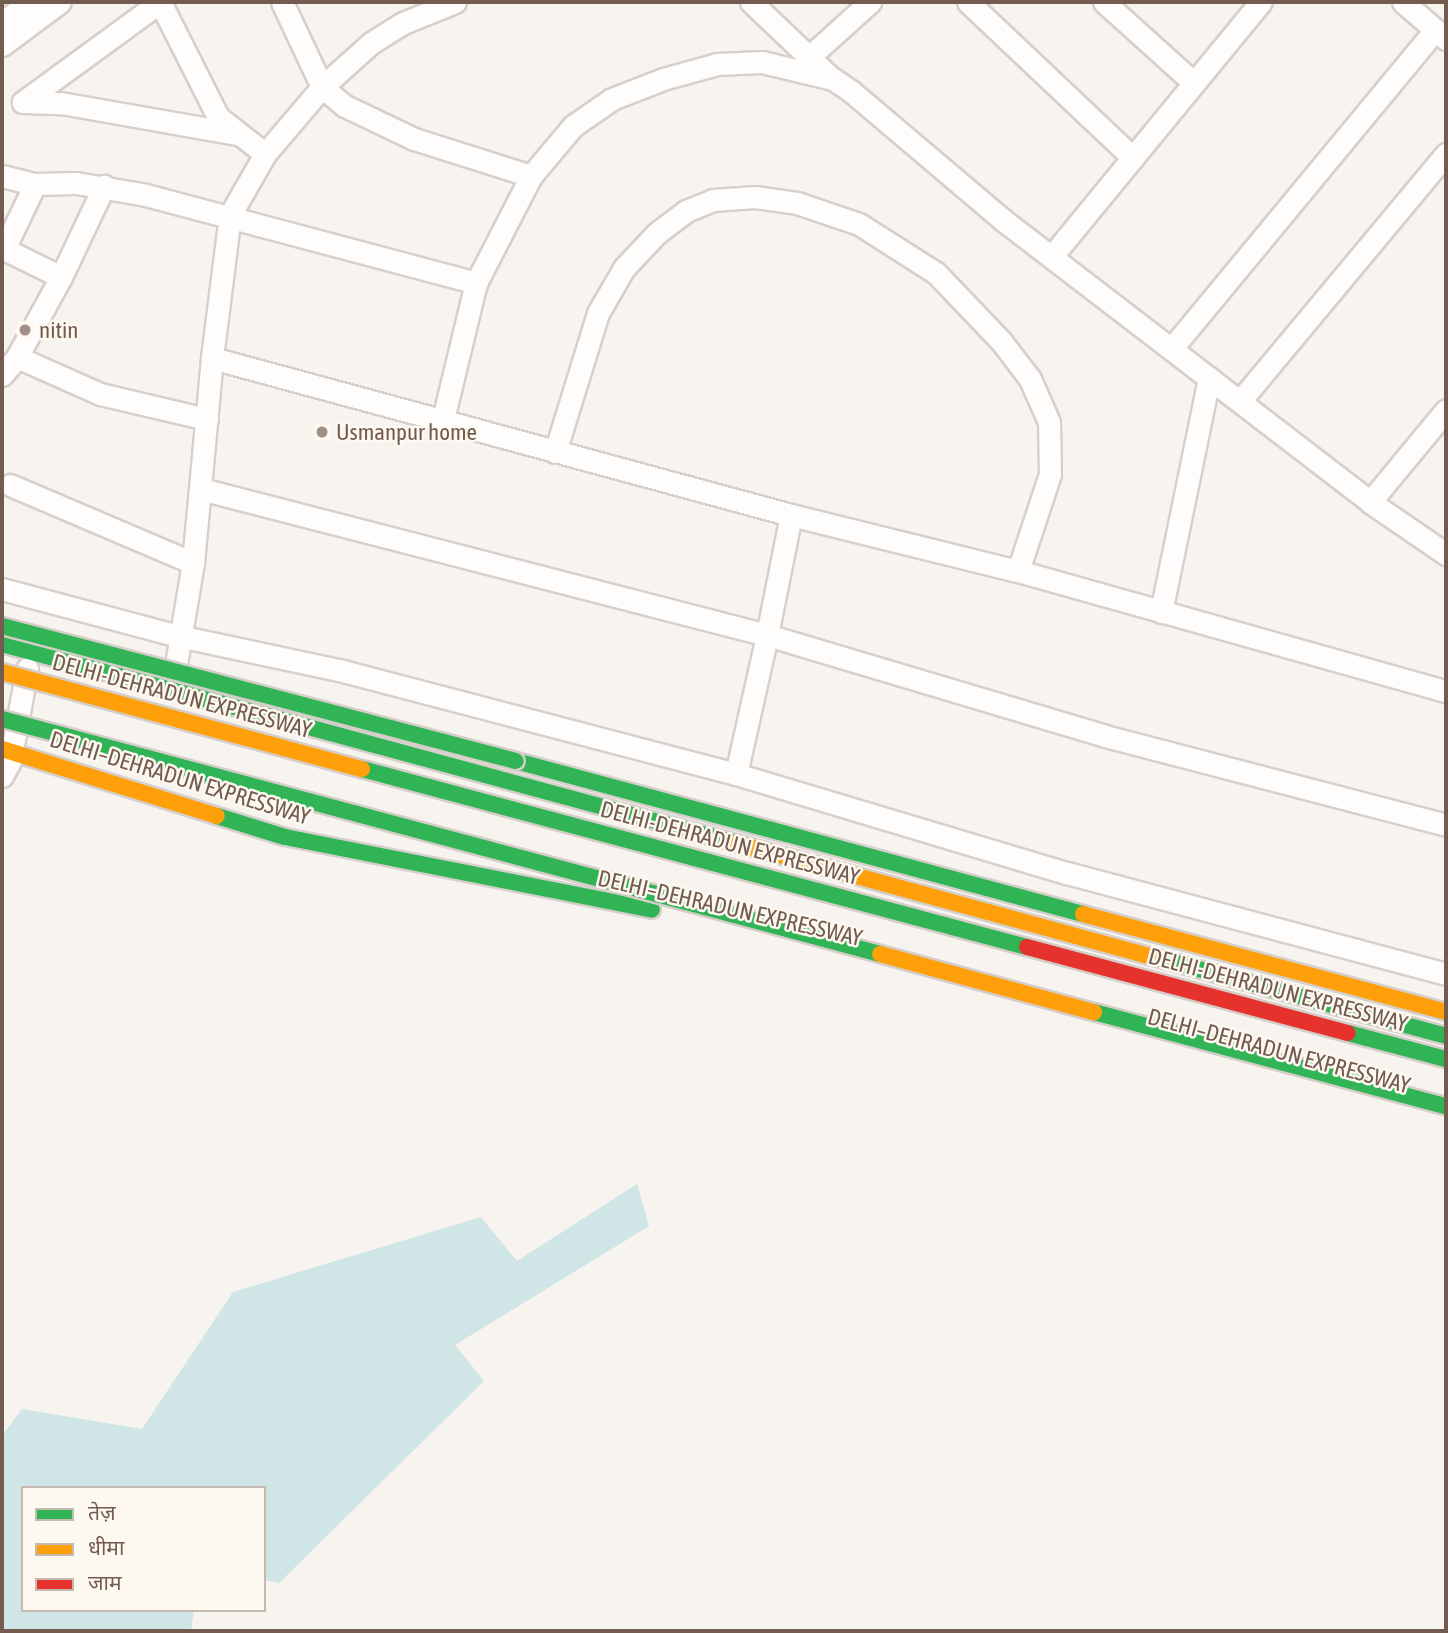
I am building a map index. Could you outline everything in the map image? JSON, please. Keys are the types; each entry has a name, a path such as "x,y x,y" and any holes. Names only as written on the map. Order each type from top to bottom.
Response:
{"main road":[{"path":"2,626 896,862 1446,1012"},
{"path":"2,644 1446,1036"},
{"name":"DELHI-DEHRADUN EXPRESSWAY","path":"2,672 1446,1059"},
{"path":"2,719 1446,1106"},
{"name":"DELHI–DEHRADUN EXPRESSWAY","path":"6,750 285,837 704,920 1446,1119"}],"street":[{"path":"4,18 31,2"},
{"path":"2,45 60,2"},
{"path":"236,134 61,103 23,102 160,2 218,117 236,134 265,154"},
{"path":"282,2 322,87 345,106 382,126 531,176"},
{"path":"172,691 183,637 193,563 212,358 230,215 265,154 322,87 371,43 402,23 455,2"},
{"path":"751,2 808,58 891,122 1003,220 1370,502 1446,554"},
{"path":"808,58 870,2"},
{"path":"968,2 1133,158"},
{"path":"1104,2 1194,83"},
{"path":"1052,257 1261,2"},
{"path":"1172,348 1440,34 1403,2"},
{"path":"443,419 476,283 531,176 573,126 612,99 663,79 717,64 762,62 833,79"},
{"path":"1240,401 1446,154"},
{"path":"2,176 35,184 76,183 104,186 230,215 476,283"},
{"path":"35,184 3,248 61,277"},
{"path":"2,375 17,357 61,277 104,186"},
{"path":"555,452 598,313 624,268 657,233 686,211 713,200 755,197 797,203 859,224 936,273 1001,341 1030,379 1049,422 1050,474 1018,571"},
{"path":"17,357 100,394 207,419"},
{"path":"212,358 791,515 1018,571 1446,691"},
{"path":"1161,612 1209,378"},
{"path":"1370,502 1446,410"},
{"path":"10,485 193,563"},
{"path":"201,489 766,635 1105,736 1446,825"},
{"path":"736,774 791,515"},
{"path":"2,589 183,637 344,671 736,774 1067,873 1446,974"},
{"path":"2,776 30,652"}],"shaded area":[{"path":"637,1184 649,1226 455,1345 484,1381 279,1583 266,1580 266,1486 21,1486 21,1612 194,1612 191,1631 2,1631 2,1436 22,1409 142,1429 233,1292 481,1217 517,1261"}],"traffic: fast":[{"path":"2,626 516,761"},
{"path":"2,644 736,843"},
{"path":"2,719 880,954"},
{"path":"516,761 1083,914"},
{"path":"362,769 1027,947"},
{"path":"217,816 285,837 652,910"},
{"path":"1150,956 1446,1036"},
{"path":"1094,1012 1446,1106"},
{"path":"1348,1033 1446,1059"}],"traffic: slow":[{"path":"2,672 362,769"},
{"path":"2,749 217,816"},
{"path":"736,843 1150,956"},
{"path":"1083,914 1446,1012"},
{"path":"880,954 1094,1012"}],"traffic: jam":[{"path":"1027,947 1348,1033"}],"place":[{"name":"nitin","path":"25,330"},
{"name":"Usmanpur home","path":"322,432"}]}
